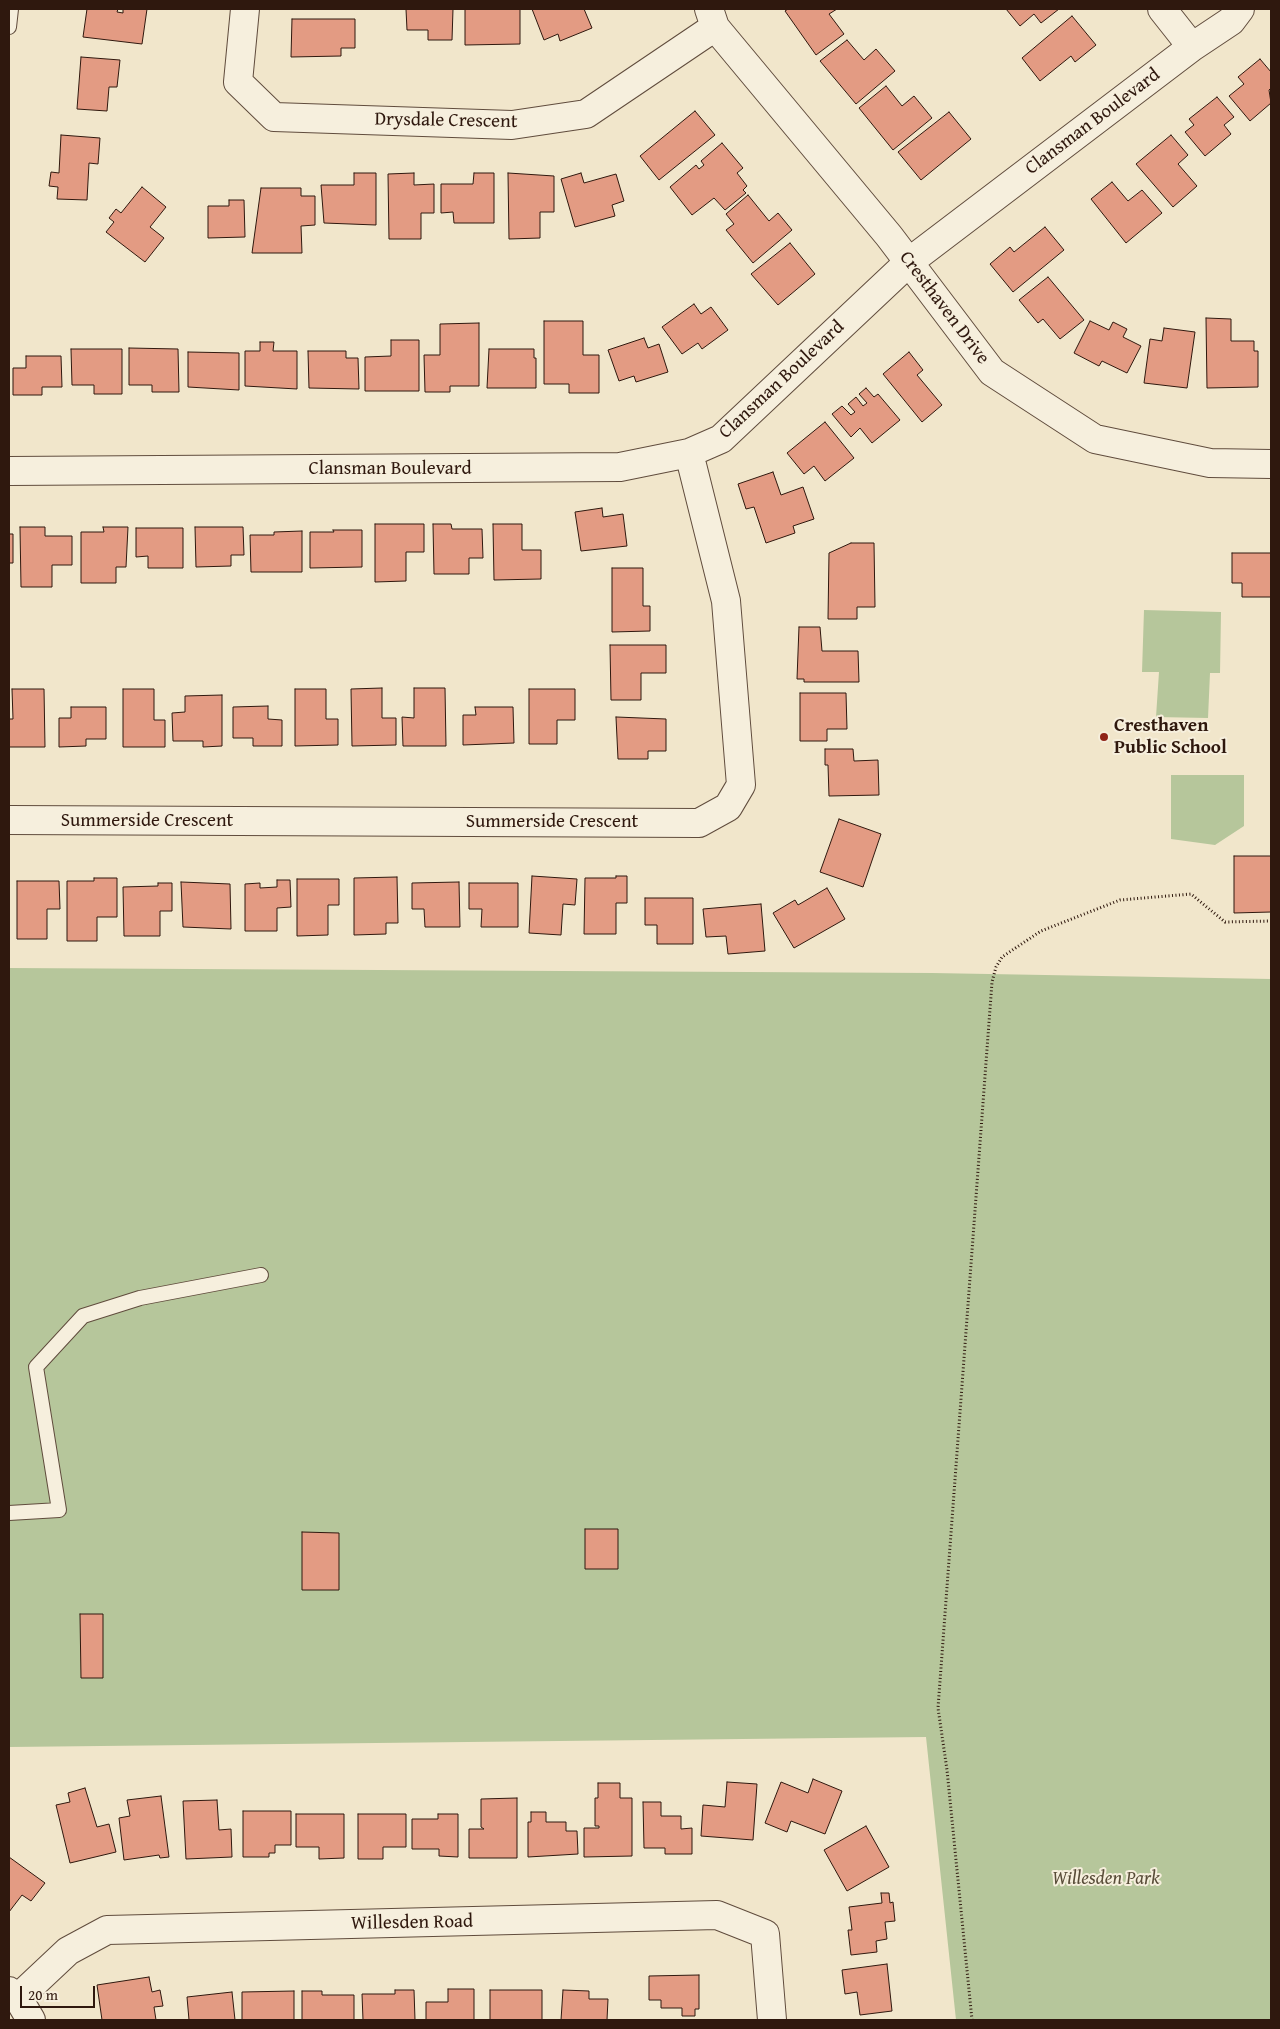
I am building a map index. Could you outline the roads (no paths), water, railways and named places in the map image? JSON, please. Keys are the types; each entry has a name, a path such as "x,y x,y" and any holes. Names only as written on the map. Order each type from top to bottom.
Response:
{"street":[{"name":"Drysdale Crescent","path":"246,9 238,82 274,117 512,124 586,114 712,18"},
{"path":"1162,9 1192,47"},
{"name":"Clansman Boulevard","path":"9,471 620,467 689,453 721,438 909,262 1192,47 1231,21 1240,9"},
{"name":"Cresthaven Drive","path":"712,18 909,262 992,372 1095,439 1210,463 1271,464"},
{"name":"Summerside Crescent","path":"9,820 699,823 728,808 741,785 726,601 689,453"},
{"name":"Willesden Road","path":"19,2003 68,1951 107,1930 717,1915 766,1934 772,2020"}],"lane":[{"path":"9,28 11,9"},
{"path":"9,1513 59,1510 36,1367 83,1316 140,1298 261,1276"}],"place":[{"name":"Cresthaven Public School","path":"1104,737"}],"park label":[{"name":"Willesden Park","path":"1106,1879"}]}
